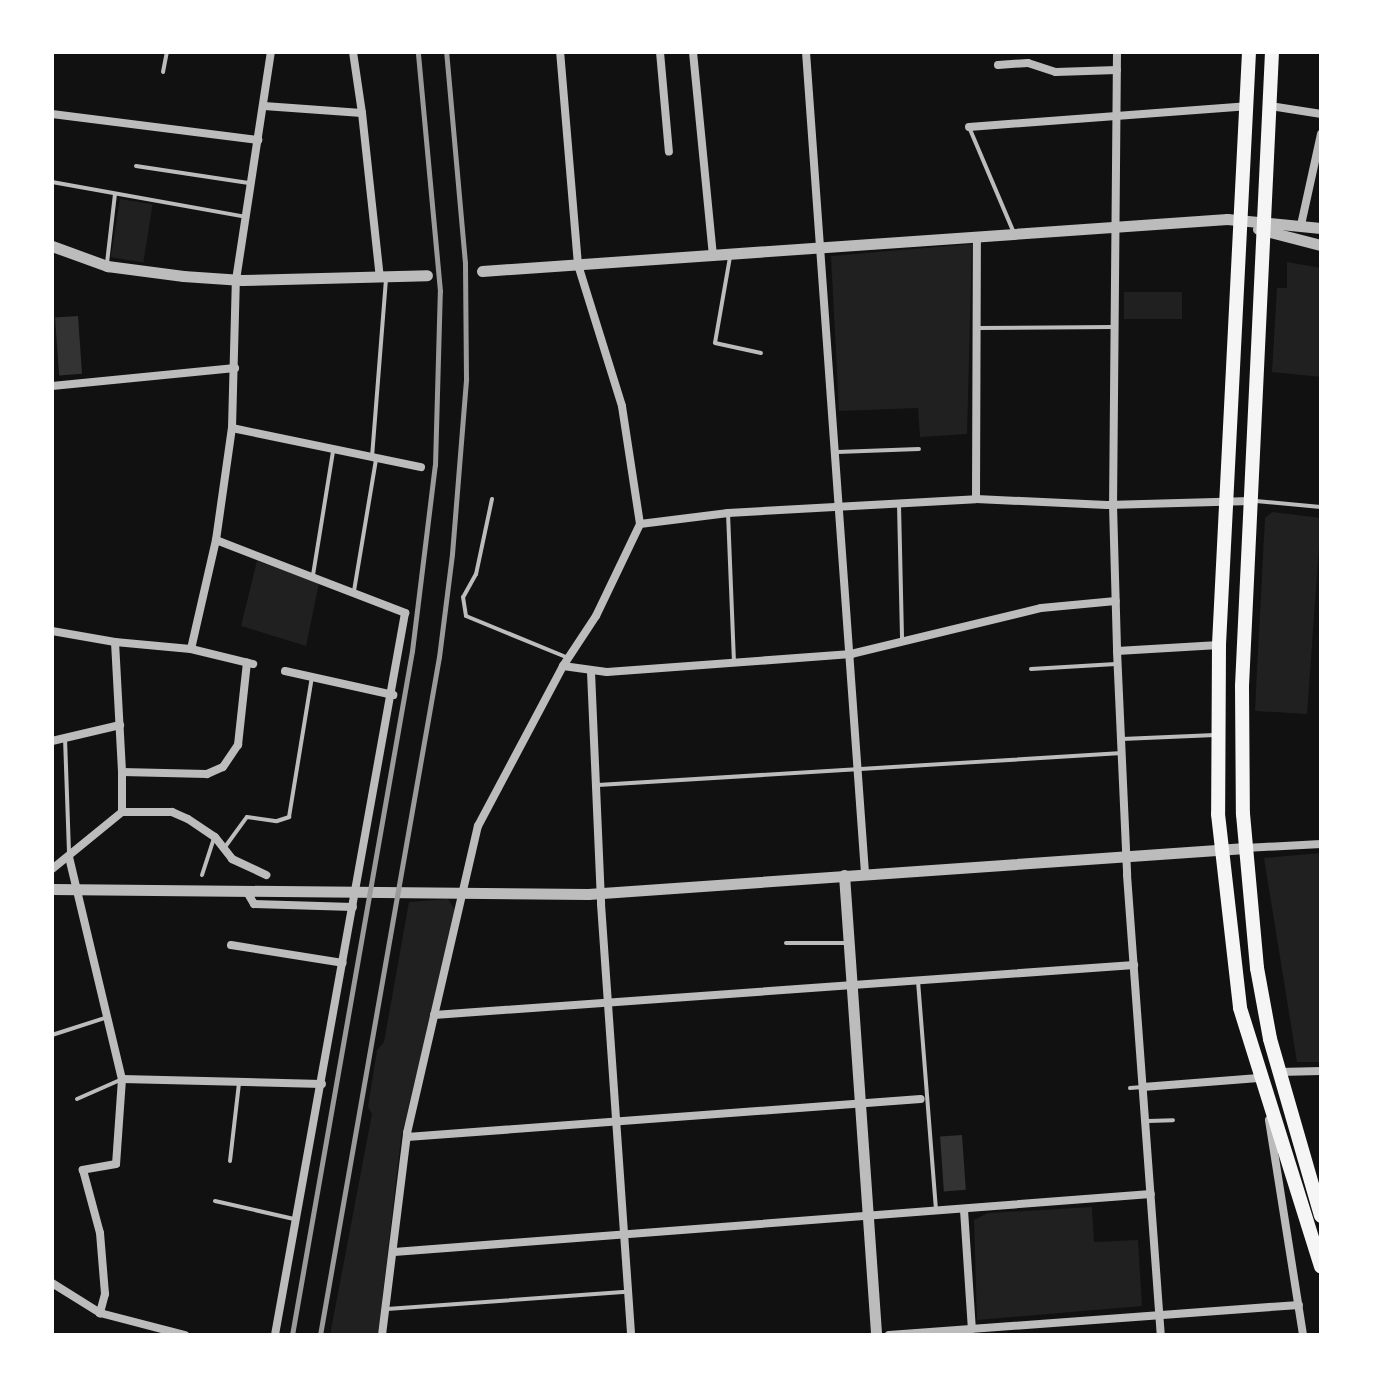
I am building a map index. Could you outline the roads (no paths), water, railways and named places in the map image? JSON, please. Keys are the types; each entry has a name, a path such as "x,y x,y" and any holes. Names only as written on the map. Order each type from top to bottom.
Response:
{"highway":[{"path":"1249,52 1219,645 1216,735 1221,848 1237,993 1267,1108 1321,1267"},
{"path":"1272,52 1242,697 1245,848 1257,968 1278,1072 1321,1216"}],"street":[{"path":"191,649 216,540 232,428 236,280 271,52"},
{"path":"353,52 383,278"},
{"path":"382,1335 407,1137 434,1015 466,893 478,826 566,662 603,603 640,524 622,406 578,265 560,52"},
{"path":"660,52 669,152"},
{"path":"693,52 713,256"},
{"path":"806,52 865,873"},
{"path":"1117,52 1113,505 1117,651 1134,965 1161,1335"},
{"path":"998,65 1028,63 1056,72 1117,70"},
{"path":"264,106 362,113"},
{"path":"969,127 1246,106"},
{"path":"1270,106 1321,114"},
{"path":"52,114 258,140"},
{"path":"1301,225 1321,134"},
{"path":"482,271 1240,220 1321,245"},
{"path":"1266,227 1301,225 1321,228"},
{"path":"976,499 977,238"},
{"path":"52,246 107,266 236,280 427,275"},
{"path":"52,386 235,368"},
{"path":"232,428 421,467"},
{"path":"640,524 728,513 976,499 1113,505 1227,498 1251,501"},
{"path":"216,540 405,613 393,695 275,1335"},
{"path":"566,662 591,672 851,654 1041,608 1116,601"},
{"path":"52,631 115,642 191,649 250,663 238,745 223,767 207,774 122,772"},
{"path":"115,642 122,812"},
{"path":"1117,651 1219,645"},
{"path":"285,671 393,695"},
{"path":"591,672 608,1003 631,1335"},
{"path":"52,741 120,725"},
{"path":"52,869 122,812 172,812 215,837 232,859 267,875"},
{"path":"52,889 602,893 1221,848 1321,844"},
{"path":"69,857 80,889 111,1016 122,1079 116,1164 83,1170 100,1233 105,1294 100,1313"},
{"path":"844,875 876,1335"},
{"path":"247,892 254,904 354,903"},
{"path":"231,945 343,963"},
{"path":"434,1015 1134,965"},
{"path":"1278,1072 1321,1071"},
{"path":"1143,1087 1259,1078"},
{"path":"122,1079 322,1084"},
{"path":"407,1137 923,1098"},
{"path":"1267,1108 1303,1335"},
{"path":"394,1252 1151,1194"},
{"path":"964,1210 972,1329"},
{"path":"52,1283 100,1313 185,1335"},
{"path":"889,1335 1299,1305"}],"lane":[{"path":"163,72 167,52"},
{"path":"459,52 560,52"},
{"path":"969,127 1015,235"},
{"path":"136,166 251,183"},
{"path":"52,182 246,217"},
{"path":"107,266 115,194"},
{"path":"731,255 715,343 761,353"},
{"path":"354,591 374,457 383,278"},
{"path":"977,328 1115,327"},
{"path":"313,575 333,449"},
{"path":"835,453 919,449"},
{"path":"492,499 476,574 463,597 466,616 566,662"},
{"path":"1251,501 1321,507"},
{"path":"898,503 902,642"},
{"path":"728,513 734,663"},
{"path":"1031,669 1118,664"},
{"path":"224,849 247,817 277,821 289,817 312,677"},
{"path":"1122,739 1216,735"},
{"path":"65,738 69,857"},
{"path":"598,785 1122,753"},
{"path":"202,875 215,837"},
{"path":"786,943 848,943"},
{"path":"918,981 923,1098 936,1212"},
{"path":"52,1035 111,1016"},
{"path":"77,1099 122,1079"},
{"path":"230,1161 240,1081"},
{"path":"1130,1088 1143,1087"},
{"path":"1145,1121 1173,1120"},
{"path":"215,1201 298,1220"},
{"path":"386,1309 628,1292"}],"railway":[{"path":"292,1335 412,651 435,465 440,291 418,52"},
{"path":"320,1335 439,657 452,554 466,379 465,263 446,52"}]}
